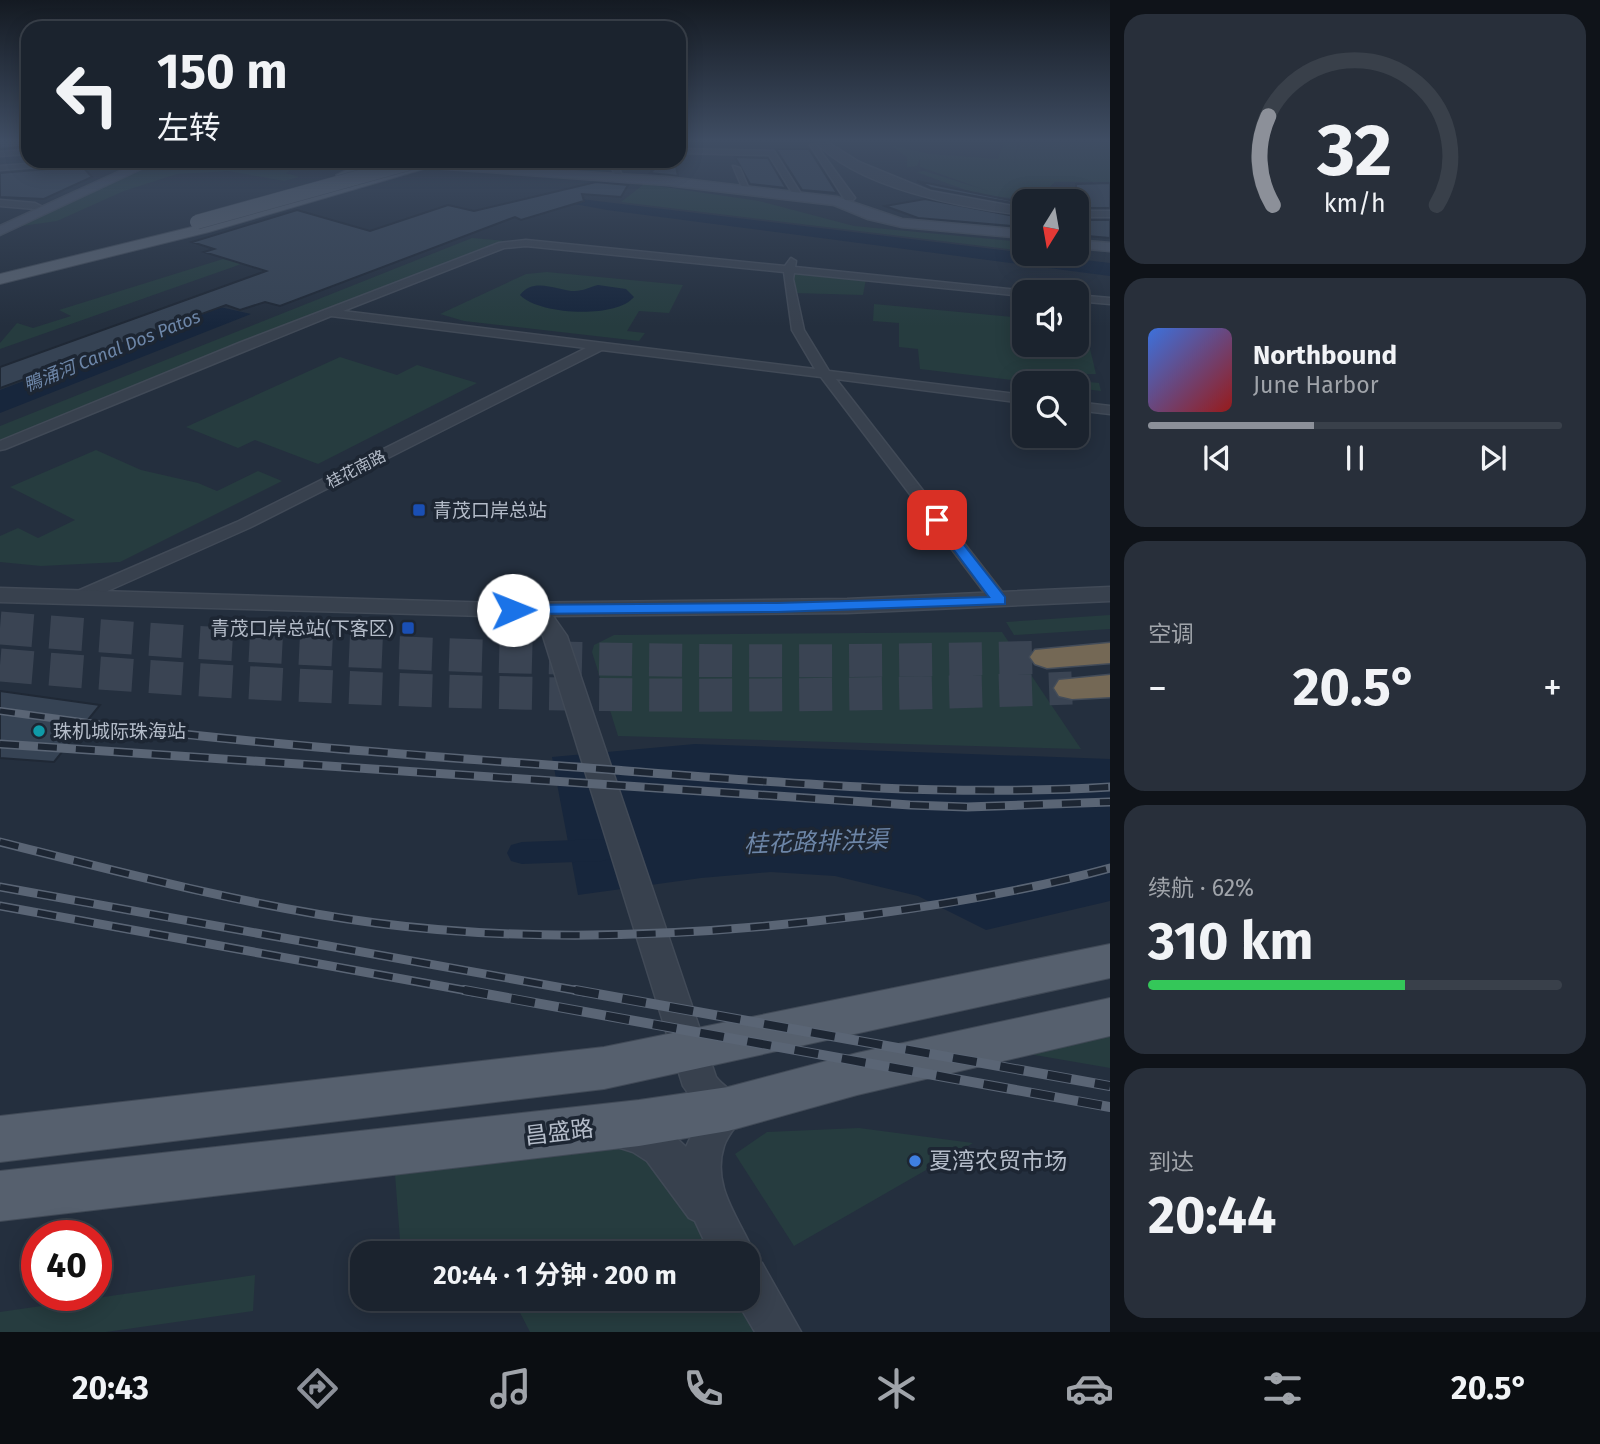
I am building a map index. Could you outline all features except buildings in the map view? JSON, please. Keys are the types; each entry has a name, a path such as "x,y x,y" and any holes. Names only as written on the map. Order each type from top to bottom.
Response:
{"highway":[{"path":"1046,657 1110,653"},
{"path":"1072,688 1110,686"}],"main road":[{"path":"0,223 45,202"},
{"path":"36,206 55,202"},
{"path":"0,231 63,202"},
{"path":"127,244 181,222 252,202"},
{"path":"0,279 279,202"},
{"path":"0,273 204,229 282,202"},
{"path":"201,223 282,202"},
{"path":"803,202 822,215"},
{"path":"811,202 902,223 1012,233"},
{"path":"846,209 888,228 1012,238"},
{"path":"1089,239 1110,241"},
{"path":"1089,245 1110,247"},
{"path":"0,1139 628,1062 692,1059 1110,961"},
{"name":"昌盛路","path":"0,1196 577,1130 706,1112 857,1074 1110,1017"}],"street":[{"path":"843,202 846,209"},
{"path":"955,202 1012,210"},
{"path":"0,204 36,206"},
{"path":"1089,214 1110,214"},
{"path":"0,446 502,245 526,243 790,264 1012,292"},
{"path":"790,264 788,279 798,330 824,373 1000,601"},
{"path":"1089,300 1110,302"},
{"path":"329,313 1012,397"},
{"name":"桂花南路","path":"79,597 252,521 602,345"},
{"path":"1089,408 1110,410"},
{"name":"桂花南路","path":"0,585 106,586 525,604"},
{"path":"525,604 599,609 788,608 1000,601 1110,594"},
{"name":"桂花南路","path":"0,596 525,604"},
{"path":"525,604 545,621 555,636 692,1059 696,1086 710,1130 703,1148 703,1187 711,1216"},
{"path":"555,636 559,627 568,620 599,609"},
{"path":"628,1062 645,1054 664,1031 670,990"},
{"path":"577,1130 631,1132 652,1142 675,1164 726,1241"},
{"path":"760,1300 779,1332"}],"green space":[{"path":"68,202 99,202 57,221 15,227"},
{"path":"622,202 763,202 854,226 1012,241 1012,250"},
{"path":"472,238 520,242 499,244 0,445 0,426"},
{"path":"259,251 256,258 233,267 0,349 0,343 17,323 33,328 71,316 59,310 223,259 230,260"},
{"path":"793,271 866,279 863,295 794,293"},
{"path":"547,272 683,285 669,313 639,311 627,331 645,333 639,341 464,321 440,314 526,274"},
{"path":"874,304 1012,317 1012,357 1089,357 1089,344 1096,374 1089,374 1089,371 1012,371 1012,380 920,369 918,349 899,347 899,323 873,321"},
{"path":"340,357 397,375 417,365 477,383 318,464 255,440 238,448 186,427"},
{"path":"1089,382 1099,383 1101,391 1089,390"},
{"path":"96,450 141,470 198,483 217,491 258,471 282,481 120,562 41,566 0,562 0,536 18,528 38,538 75,520 10,487"},
{"path":"1110,615 1110,629 1014,635 1006,622"},
{"path":"1002,632 1081,749 618,736 592,652 594,645 614,635"},
{"path":"1110,1021 1110,1068 994,1048"},
{"path":"859,1128 973,1143 794,1246 735,1154 767,1132"},
{"path":"644,1134 707,1241 400,1241 394,1161"},
{"path":"255,1275 253,1311 106,1332 0,1332 0,1312 21,1309 112,1311 112,1296"},
{"path":"519,1311 747,1311 760,1332 530,1332"}],"water":[{"path":"568,202 607,202 1012,251 1012,263 607,210"},
{"path":"1089,260 1110,263 1110,276 1034,266 1089,266"},
{"path":"539,285 575,291 598,285 626,289 634,297 611,309 577,312 543,307 520,295 526,289"},
{"name":"鴨涌河 Canal Dos Patos","path":"220,307 251,314 0,413 0,390"},
{"path":"695,744 1110,759 1110,901 986,930 918,896 835,876 771,872 701,878 578,895 552,757"}],"waterway":[{"name":"桂花路排洪渠","path":"522,853 602,850"}],"tunnel":[{"path":"0,628 262,646 523,657 785,661 1047,657"},
{"path":"0,665 268,684 536,693 804,695 1072,688"}],"railway":[{"path":"0,711 118,727"},
{"path":"104,725 359,750 800,784 986,790 1110,787"},
{"path":"0,744 910,805 967,807 1110,802"},
{"path":"0,842 281,908 376,923 498,934 621,935 805,922 989,896 1110,868"},
{"path":"0,887 585,992"},
{"path":"0,906 474,992"},
{"path":"464,990 1110,1107"},
{"path":"575,990 1110,1086"}],"place":[{"name":"青茂口岸总站","path":"419,510"},
{"name":"青茂口岸总站(下客区)","path":"408,628"},
{"name":"珠机城际珠海站","path":"39,731"},
{"name":"夏湾农贸市场","path":"915,1161"}],"route":[{"path":"513,610 777,608 1000,601 937,520"}]}
